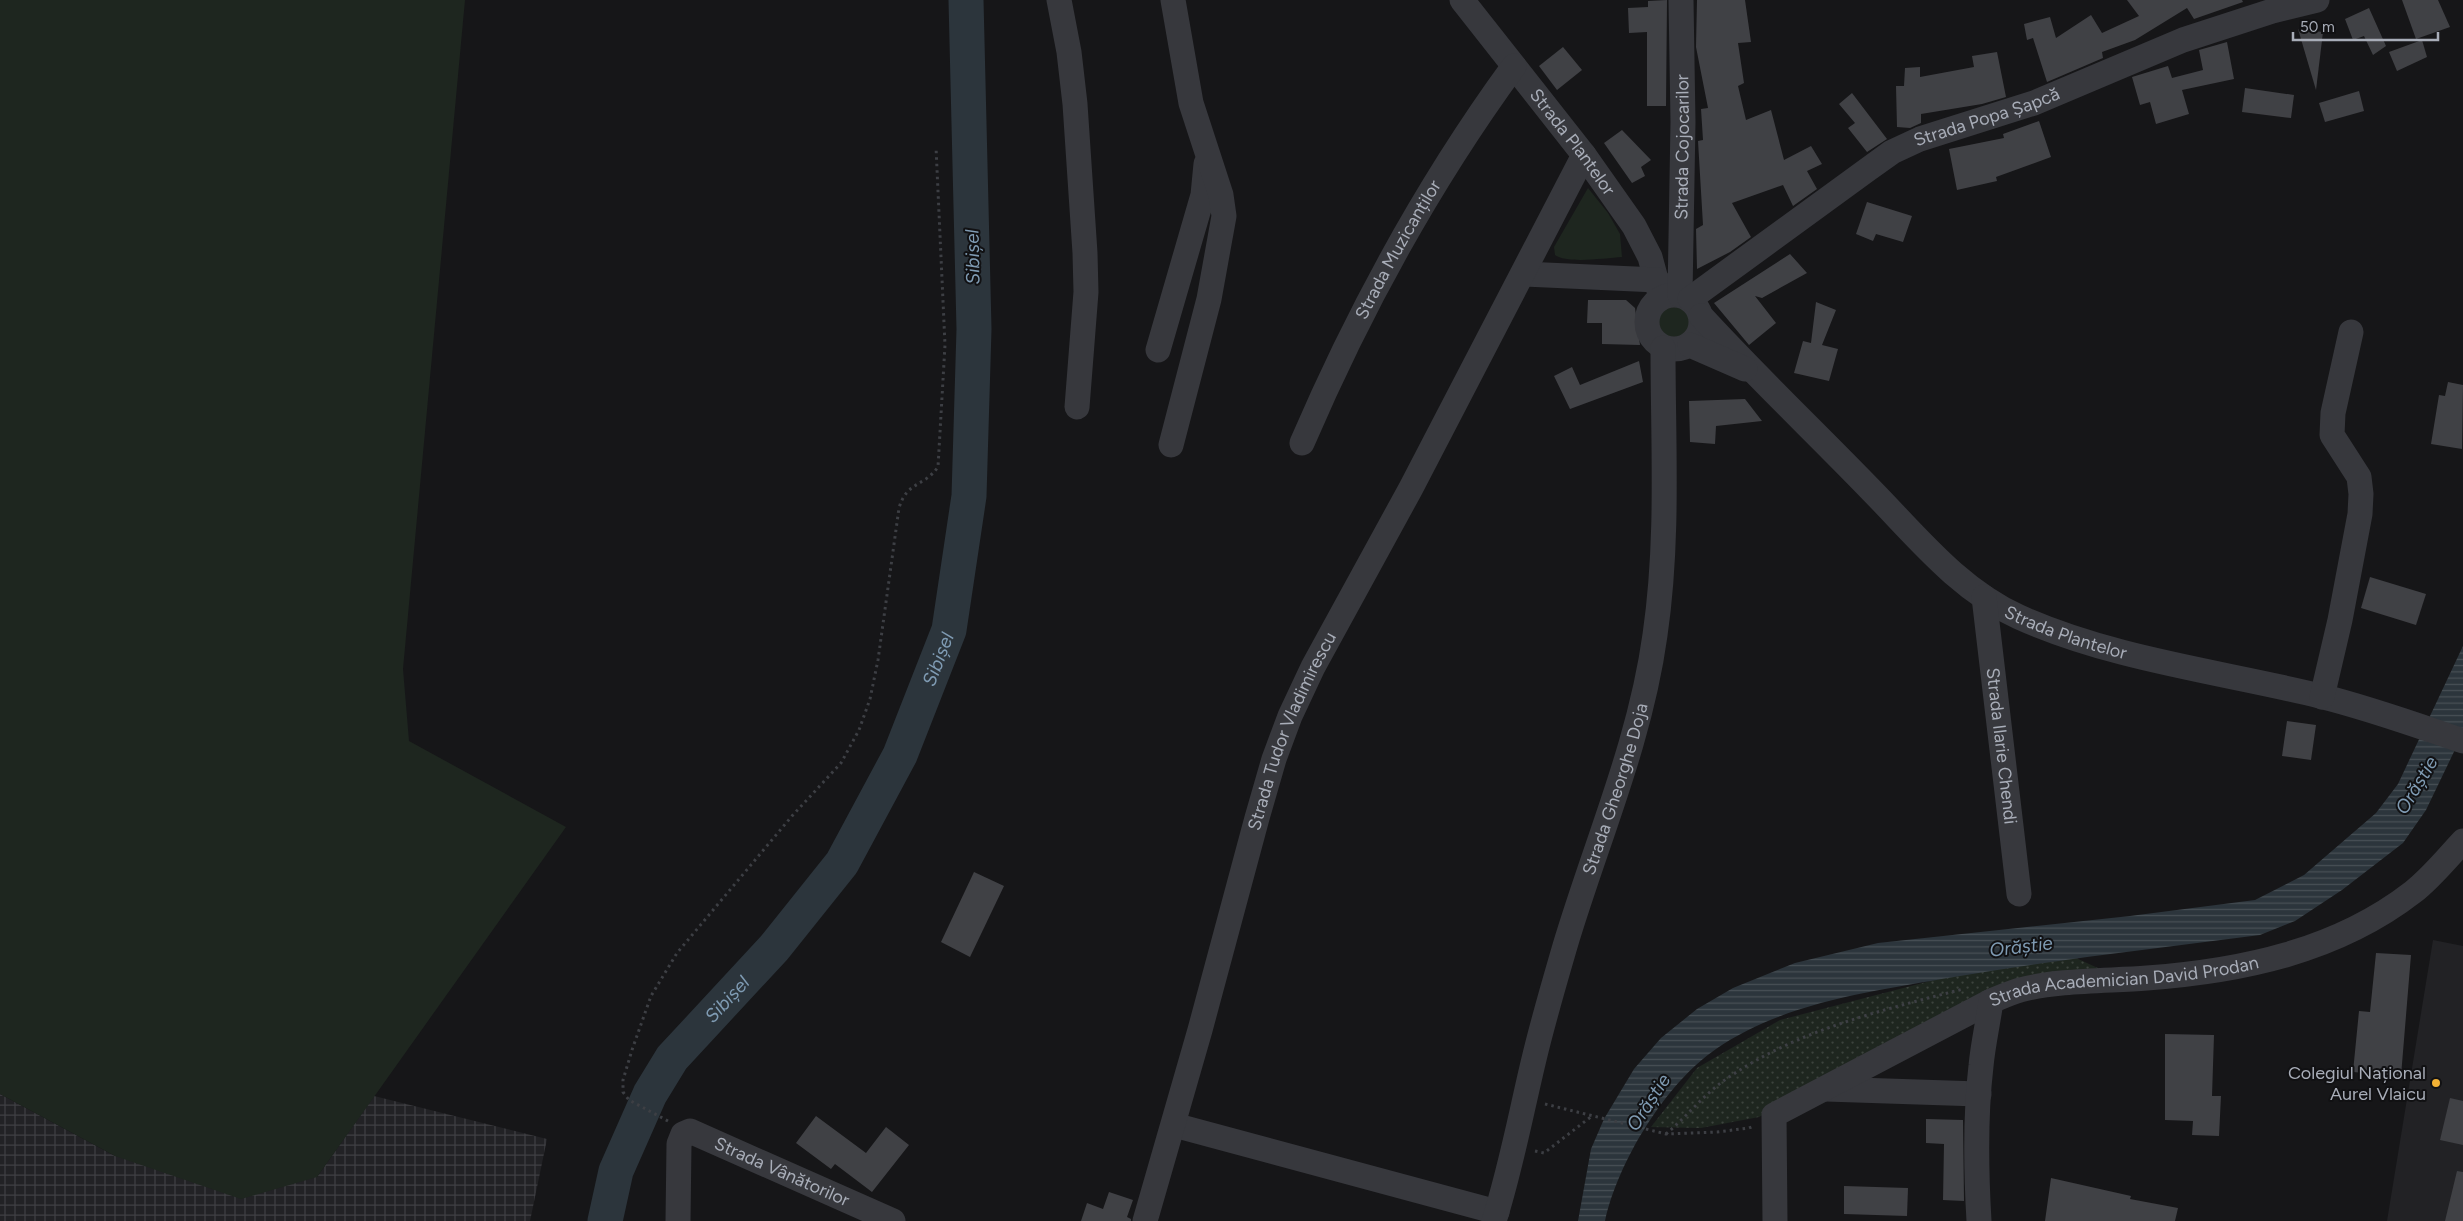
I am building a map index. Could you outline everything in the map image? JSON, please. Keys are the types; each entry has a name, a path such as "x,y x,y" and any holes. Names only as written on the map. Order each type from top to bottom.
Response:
{"street":[{"path":"1060,0 1072,78 1085,253 1086,292 1077,408"},
{"path":"1171,445 1201,334 1222,235 1224,216 1221,195 1191,103 1172,0"},
{"name":"Strada Plantelor","path":"1462,0 1584,155 1644,243 1678,298 1872,491 1923,545 1952,572 1984,597 2018,617 2109,648 2322,697 2463,741"},
{"name":"Strada Cojocarilor","path":"1678,298 1683,59 1681,0"},
{"name":"Strada Popa Șapcă","path":"1678,298 1892,152 1920,139 2034,103 2183,40 2272,11 2317,0"},
{"name":"Strada Muzicanților","path":"1302,443 1337,362 1382,273 1416,213 1470,126 1514,66"},
{"path":"1158,350 1203,195 1206,150"},
{"name":"Strada Tudor Vladimirescu","path":"1145,1221 1174,1125 1257,818 1290,716 1313,667 1411,488 1584,155"},
{"path":"1644,243 1681,221"},
{"path":"1523,274 1678,298 1700,332 1690,345 1672,350 1663,348 1650,336 1647,319 1649,310 1678,298"},
{"path":"2322,697 2340,620 2360,514 2361,494 2358,478 2332,435 2334,413 2351,332"},
{"name":"Strada Plantelor","path":"1690,345 1752,372"},
{"name":"Strada Gheorghe Doja","path":"1496,1216 1514,1148 1524,1100 1561,961 1622,779 1636,731 1646,685 1655,637 1665,545 1663,348"},
{"name":"Strada Ilarie Chendi","path":"1984,597 2019,894"},
{"name":"Strada Academician David Prodan","path":"1774,1115 1824,1089 1982,994 2210,970 2261,962 2306,950 2349,933 2382,914 2414,891 2437,870 2463,840"},
{"path":"1979,1221 1977,1187 1982,994"},
{"path":"1824,1089 1979,1094"},
{"path":"1774,1115 1775,1221"},
{"path":"1174,1125 1496,1216"},
{"name":"Strada Vânătorilor","path":"678,1221 679,1144 683,1134 690,1131 894,1221"}],"path":[{"path":"674,1124 629,1100 623,1092 623,1080 651,996 677,953 756,858 842,763 859,730 870,699 899,508 903,494 918,483 932,477 938,467 945,345 936,147"},
{"path":"1666,1134 1720,1083 1769,1052 1847,1020 1982,994"},
{"path":"1524,1100 1666,1134 1749,1128 1774,1115"},
{"path":"1514,1148 1544,1153 1592,1116"}],"shaded area":[{"path":"0,0 465,0 403,669 409,741 566,827 317,1177 241,1199 115,1156 0,1094"},
{"path":"1588,188 1608,213 1620,234 1622,257 1577,260 1561,258 1555,255 1554,247"},
{"path":"1677,301 1696,326 1682,341 1674,343 1662,337 1657,321 1659,310"},
{"name":"Colegiul Național Aurel Vlaicu","path":"2433,940 2463,946 2463,1221 2387,1221"},
{"path":"2076,958 2100,969 1867,1058 1759,1117 1701,1128 1651,1127 1697,1068 1780,1020 1988,966"},
{"path":"0,1094 115,1156 317,1177 374,1096 547,1139 530,1221 0,1221"}],"water":[{"name":"Orăștie","path":"2463,646 2463,733 2426,810 2403,843 2342,890 2295,921 2260,935 2030,965 1861,994 1800,1009 1771,1020 1742,1033 1716,1049 1679,1082 1646,1126 1632,1150 1611,1198 1605,1221 1578,1221 1591,1149 1604,1119 1634,1069 1661,1038 1697,1009 1733,988 1795,963 1878,943 2130,916 2255,900 2304,875 2376,813 2398,784"}],"building":[{"path":"1667,0 1666,106 1647,106 1647,32 1629,33 1628,8 1648,7 1648,1"},
{"path":"1697,0 1745,0 1751,42 1738,43 1744,83 1738,86 1746,120 1771,110 1784,160 1811,146 1822,164 1807,171 1817,189 1793,206 1783,185 1732,203 1751,237 1730,252 1697,269 1696,229 1703,225 1698,141 1703,140 1701,109 1708,108 1696,47"},
{"path":"2127,0 2242,0 2243,2 2194,19 2187,8 2135,40 2102,52 2103,58 2047,82 2033,38 2027,40 2024,24 2050,17 2056,38 2091,15 2102,33 2139,16"},
{"path":"2402,0 2438,0 2450,27 2416,39"},
{"path":"2369,8 2386,46 2373,55 2364,36 2353,40 2345,19"},
{"path":"2298,29 2323,32 2316,90"},
{"path":"2422,40 2427,57 2397,71 2389,52"},
{"path":"2227,42 2234,79 2182,90 2189,114 2156,124 2150,102 2140,105 2132,77 2168,66 2172,78 2203,70 2199,50"},
{"path":"1563,47 1582,70 1557,90 1539,66"},
{"path":"1997,52 2006,97 1982,104 1921,114 1921,123 1910,128 1897,127 1896,86 1904,86 1905,68 1920,67 1920,77 1974,67 1972,56"},
{"path":"2245,88 2294,95 2291,118 2242,112"},
{"path":"2359,91 2364,111 2325,122 2319,103"},
{"path":"1852,93 1887,139 1867,152 1848,128 1855,123 1839,104"},
{"path":"2039,121 2051,157 1996,177 1997,181 1957,190 1949,149 2004,138 2003,134"},
{"path":"1622,130 1651,160 1641,167 1645,176 1632,183 1604,143"},
{"path":"1867,202 1912,216 1903,242 1876,234 1873,241 1856,234"},
{"path":"1790,254 1807,273 1762,298 1755,296 1776,323 1749,345 1714,303"},
{"path":"1588,300 1626,300 1635,308 1640,345 1602,344 1602,323 1587,323"},
{"path":"1816,302 1836,310 1822,345 1838,349 1829,381 1794,373 1803,341 1811,343"},
{"path":"1639,361 1643,382 1570,409 1554,376 1572,367 1580,385"},
{"path":"2448,382 2463,385 2462,449 2431,444 2439,395 2445,396"},
{"path":"1745,399 1762,421 1716,426 1715,444 1690,442 1689,401"},
{"path":"2370,577 2426,594 2416,625 2361,608"},
{"path":"2287,721 2316,725 2311,760 2282,756"},
{"path":"974,872 1004,886 970,957 941,942"},
{"path":"2376,953 2411,955 2401,1076 2353,1072 2359,1011 2370,1012"},
{"path":"2165,1034 2214,1035 2212,1096 2221,1096 2219,1136 2192,1135 2193,1121 2165,1120"},
{"path":"2450,1098 2463,1101 2463,1145 2440,1140"},
{"path":"816,1116 866,1153 886,1127 909,1145 872,1192 835,1164 831,1169 796,1143"},
{"path":"1926,1119 1963,1120 1964,1201 1943,1200 1944,1144 1926,1143"},
{"path":"2457,1171 2463,1172 2463,1221 2445,1221"},
{"path":"2051,1178 2131,1196 2130,1199 2178,1208 2175,1221 2045,1221"},
{"path":"1844,1186 1908,1188 1907,1216 1844,1214"},
{"path":"1109,1192 1133,1200 1127,1217 1131,1221 1081,1221 1087,1203 1103,1209"}],"waterway":[{"name":"Sibișel","path":"605,1221 616,1171 650,1094 672,1058 774,948 842,863 900,755 949,630 969,496 974,329 966,0"}],"place":[{"name":"Colegiul Național Aurel Vlaicu","path":"2436,1083"}]}
